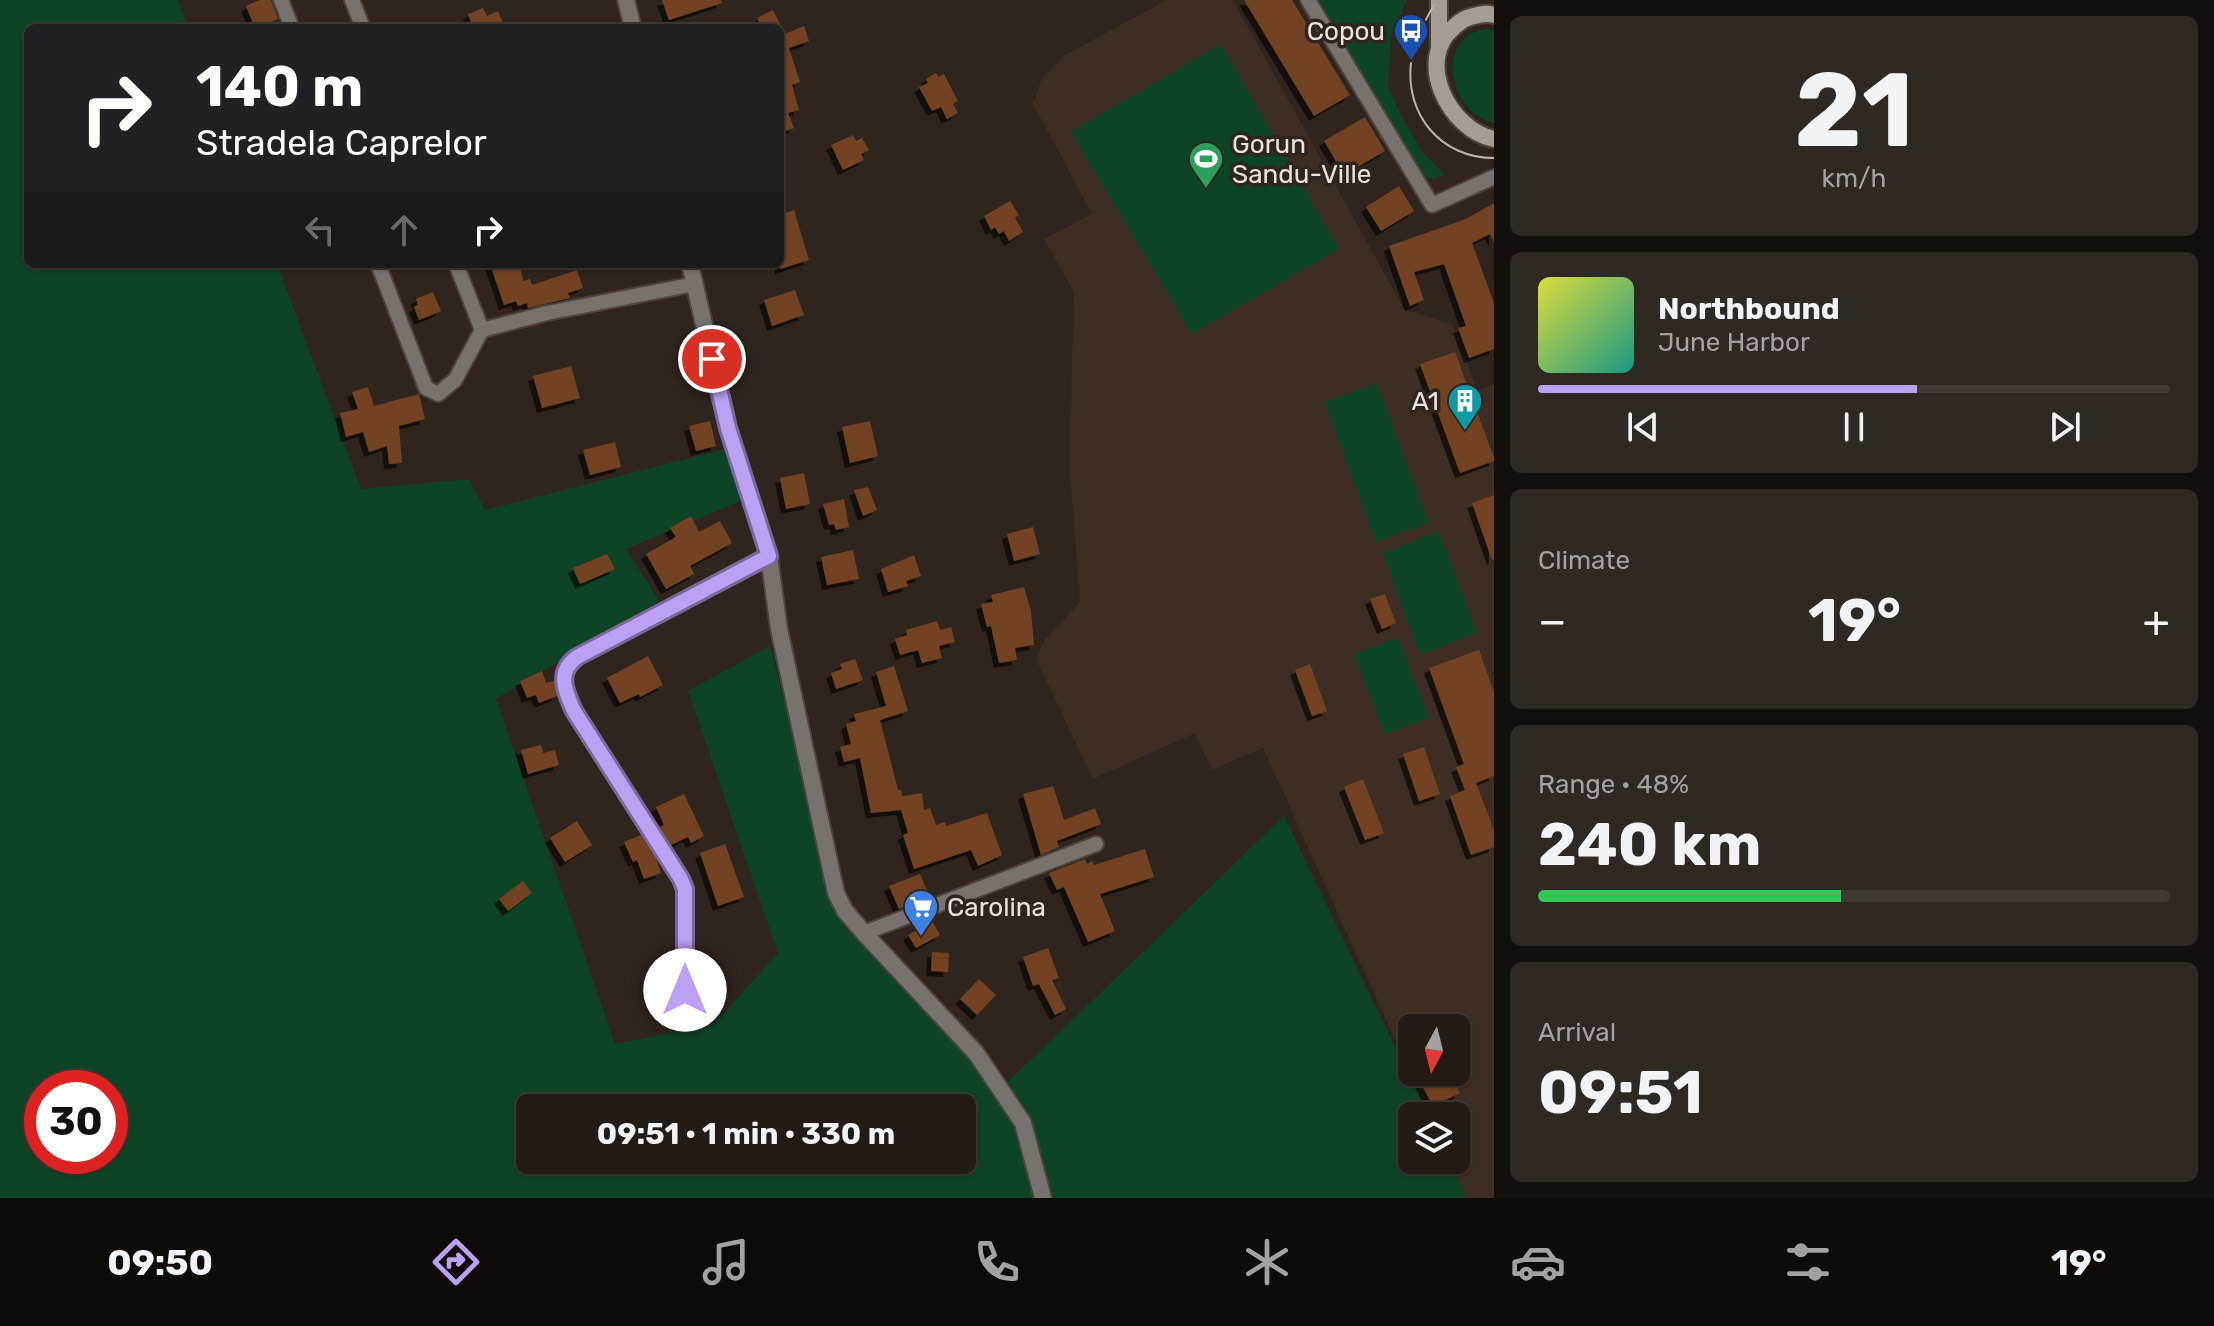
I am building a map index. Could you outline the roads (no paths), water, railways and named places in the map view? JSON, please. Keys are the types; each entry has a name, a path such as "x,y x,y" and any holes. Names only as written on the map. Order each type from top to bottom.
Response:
{"main road":[{"path":"1439,0 1438,79 1449,106 1460,122 1473,132 1494,139"},
{"path":"1484,0 1494,12"},
{"path":"1439,49 1444,35 1463,19 1494,12"}],"street":[{"path":"281,0 290,24"},
{"path":"352,0 361,24"},
{"path":"626,0 632,24"},
{"path":"1308,0 1432,205 1494,177"},
{"path":"380,268 426,388 438,394 455,380 482,330 547,313 695,284"},
{"path":"458,268 482,330"},
{"path":"691,268 728,428 769,556 779,629 836,893 845,911 864,933 976,1053 1023,1123 1043,1198"},
{"path":"685,990 685,889 574,711 563,683 564,674 577,657 769,556"},
{"path":"864,933 1096,844"}],"tram line":[{"path":"1434,5 1412,55 1414,100 1430,130 1443,142 1475,156 1494,158"}],"place":[{"name":"Copou","path":"1411,62"},
{"name":"Gorun Sandu-Ville","path":"1206,190"},
{"name":"A1","path":"1465,432"},
{"name":"Carolina","path":"921,938"}]}
